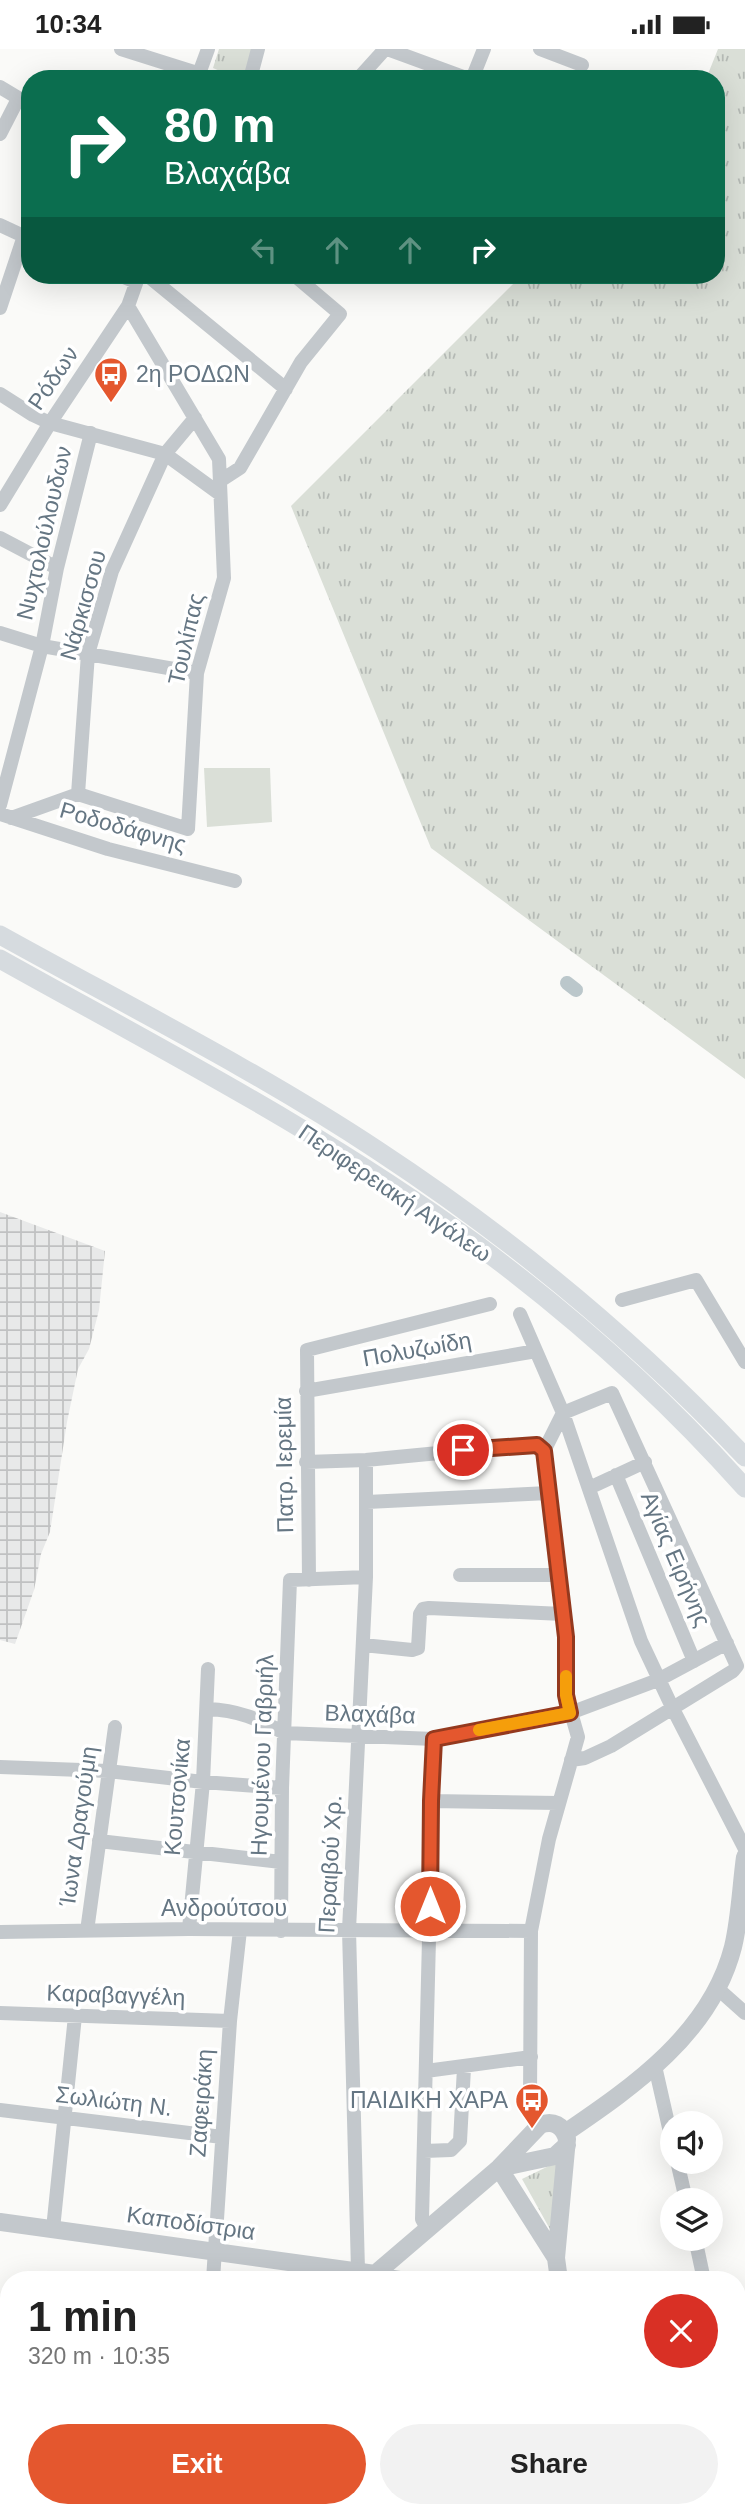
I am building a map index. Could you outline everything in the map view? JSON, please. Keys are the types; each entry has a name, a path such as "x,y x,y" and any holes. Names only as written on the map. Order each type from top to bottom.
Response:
{"main road":[{"name":"Περιφερειακή Αιγάλεω","path":"0,935 257,1076 376,1149 465,1211 544,1270 598,1315 709,1419 745,1457"},
{"name":"Περιφερειακή Αιγάλεω","path":"0,960 245,1095 365,1168 475,1243 634,1377 694,1434 745,1488"}],"street":[{"path":"121,49 181,70"},
{"path":"200,70 208,49"},
{"path":"252,70 258,49"},
{"path":"366,70 386,49 445,70"},
{"path":"474,70 484,49"},
{"path":"549,51 582,65"},
{"path":"0,87 21,100"},
{"path":"0,134 21,106"},
{"path":"0,225 21,235"},
{"path":"0,308 21,254"},
{"name":"Ρόδων","path":"0,505 50,423 128,306 137,284"},
{"path":"149,284 286,389"},
{"path":"0,394 50,423 165,454 220,488 240,468 301,362 340,314 305,284"},
{"path":"128,306 195,418"},
{"name":"Νάρκισσου","path":"78,794 88,654 112,571 165,454 195,418"},
{"name":"Τουλίπας","path":"78,794 188,829 197,673 224,578 219,460 195,418"},
{"name":"Νυχτολούλουδων","path":"0,805 42,646 57,568 91,433"},
{"path":"0,538 57,568"},
{"path":"0,633 42,646 197,673"},
{"path":"6,816 78,794"},
{"name":"Ροδοδάφνης","path":"6,816 108,849 236,881"},
{"path":"622,1300 696,1280 745,1362"},
{"name":"Πατρ. Ιερεμία","path":"309,1580 307,1350 490,1304"},
{"path":"520,1314 563,1413 627,1604 658,1680 745,1849"},
{"name":"Πολυζωίδη","path":"306,1391 536,1351"},
{"path":"540,2125 530,2099 531,1931 549,1839 558,1803 571,1760 578,1737 566,1695 566,1637 544,1451 563,1413 612,1393 737,1666 611,1747 585,1758 571,1760"},
{"path":"306,1462 366,1460 511,1445 537,1445 544,1451"},
{"name":"Περαιβού Χρ.","path":"366,1460 366,1577 349,1930 367,2271"},
{"path":"589,1488 645,1462"},
{"name":"Αγίας Ειρήνης","path":"616,1475 694,1661"},
{"path":"368,1502 548,1493"},
{"path":"460,1575 558,1575"},
{"path":"309,1580 366,1577"},
{"name":"Ηγουμένου Γαβριήλ","path":"281,1931 282,1788 290,1580 309,1580"},
{"path":"363,1645 418,1648 420,1613 429,1608 563,1614"},
{"name":"Βλαχάβα","path":"208,1709 243,1713 284,1733 434,1739 570,1713 658,1680 727,1643"},
{"name":"Κουτσονίκα","path":"189,1929 203,1782 208,1669"},
{"name":"Ίωνα Δραγούμη","path":"87,1931 115,1727"},
{"path":"427,2228 422,2219 434,1739"},
{"path":"0,1767 108,1771 282,1788"},
{"path":"431,1801 558,1803"},
{"path":"99,1841 281,1862"},
{"path":"499,2168 555,2156 566,2139 679,2043 717,1988 733,1946 745,1857"},
{"name":"Ανδρούτσου","path":"0,1932 189,1929 531,1931"},
{"name":"Ζαφειράκη","path":"213,2271 230,2021 240,1930"},
{"path":"717,1988 745,2013"},
{"name":"Καραβαγγέλη","path":"0,2013 230,2021"},
{"path":"53,2229 75,2016"},
{"path":"426,2071 531,2057"},
{"path":"654,2066 665,2111"},
{"path":"424,2151 451,2150 460,2141 464,2068"},
{"name":"Σωλιώτη Ν.","path":"0,2110 222,2137"},
{"path":"372,2271 499,2168 540,2125 554,2123 566,2139 556,2258 558,2271"},
{"path":"499,2168 556,2258"},
{"name":"Καποδίστρια","path":"0,2222 342,2271"},
{"path":"698,2251 702,2271"}],"shaded area":[{"path":"0,1212 105,1251 99,1310 89,1349 78,1369 50,1532 15,1644 0,1640"}],"green space":[{"path":"219,49 253,49 247,70 213,68"},
{"path":"718,49 745,49 745,1079 431,848 291,506 513,284 725,284 725,70 710,70"},
{"path":"204,768 270,768 272,822 207,827"},
{"path":"559,2161 551,2231 522,2179"}],"waterway":[{"path":"567,983 576,990"}],"slow traffic":[{"path":"479,1730 570,1713 566,1676"}],"place":[{"name":"2η ΡΟΔΩΝ","path":"111,404"},
{"name":"ΠΑΙΔΙΚΗ ΧΑΡΑ","path":"532,2130"}],"route":[{"path":"430,1906 434,1739 570,1713 566,1695 566,1637 544,1451 537,1445 463,1450"}]}
